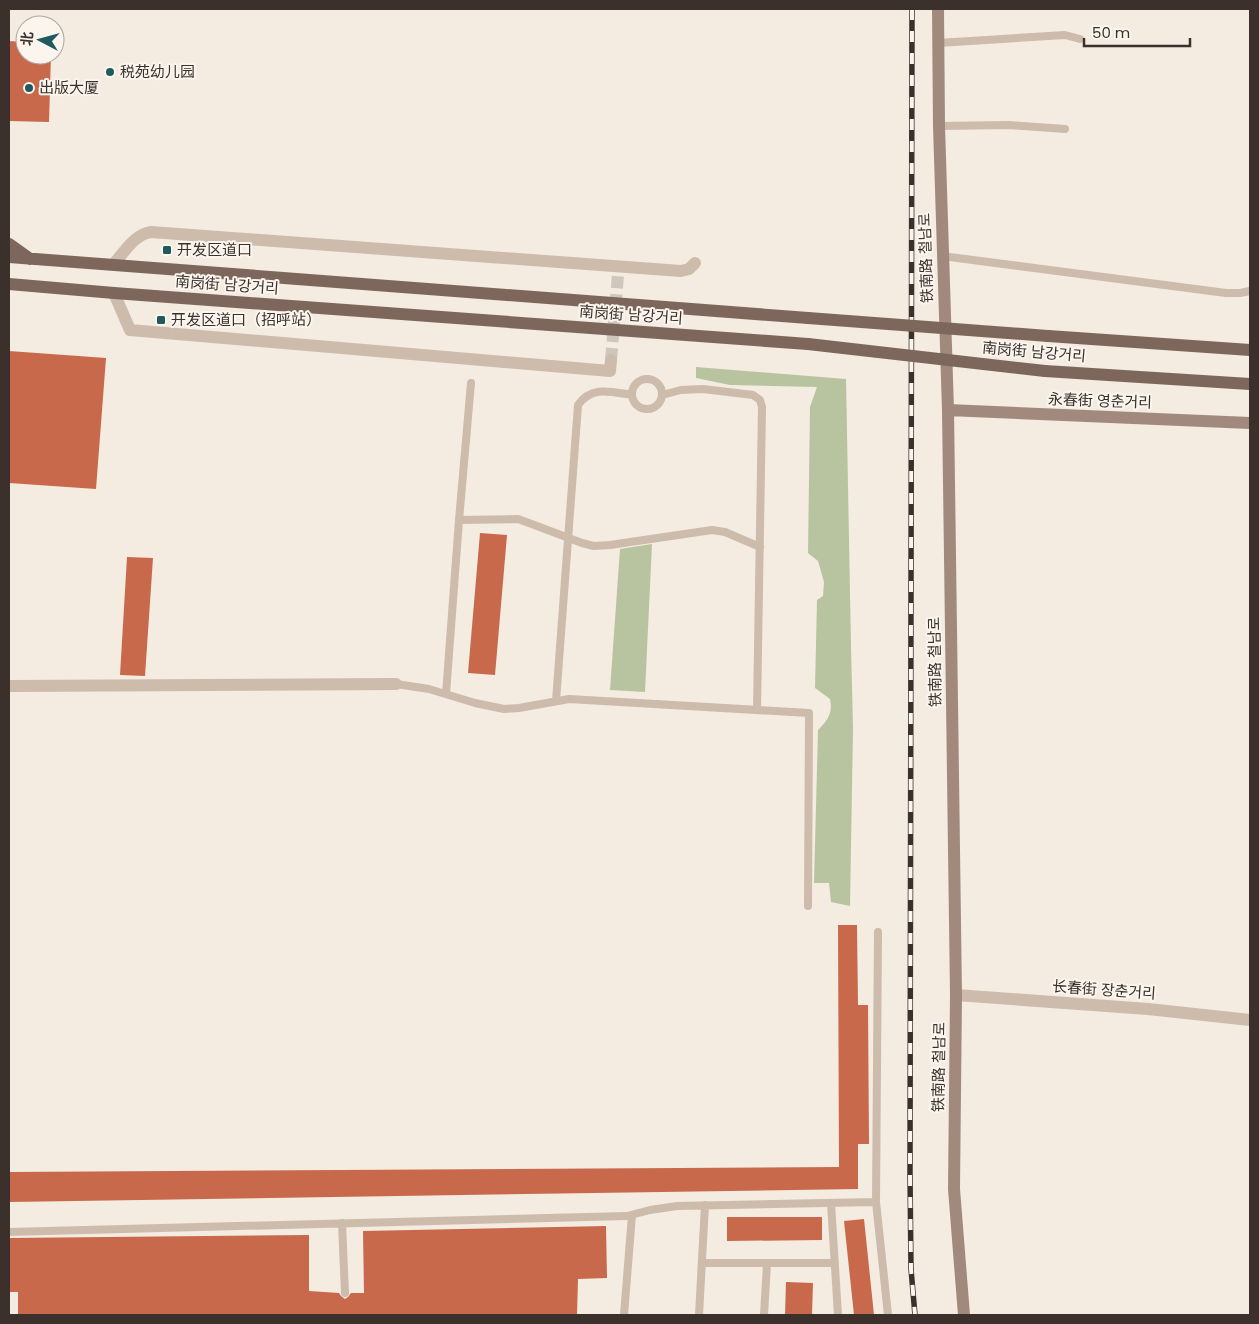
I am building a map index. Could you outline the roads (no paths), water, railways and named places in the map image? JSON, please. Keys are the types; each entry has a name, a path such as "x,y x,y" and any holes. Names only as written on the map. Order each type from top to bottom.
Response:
{"main road":[{"path":"9,244 30,259"},
{"name":"南岗街 남강거리","path":"9,257 1250,350"},
{"name":"南岗街 남강거리","path":"9,284 808,344 1045,371 1250,384"},
{"path":"9,294 27,285"}],"street":[{"name":"铁南路 철남로","path":"938,9 938,126 948,410 956,995 954,1189 964,1315"},
{"path":"114,264 136,239 144,233 151,232 619,270 681,271 689,269 695,263"},
{"path":"114,293 130,330 610,371 611,360"},
{"name":"永春街 영춘거리","path":"948,410 1250,423"},
{"path":"9,686 396,684"},
{"name":"长春街 장춘거리","path":"956,995 1148,1009 1250,1020"}],"lane":[{"path":"938,43 1065,35 1080,39"},
{"path":"938,126 1009,125 1065,129"},
{"path":"942,256 1226,293 1250,291"},
{"path":"647,379 656,382 662,395 658,404 644,409 636,404 632,394 635,386 642,380 647,379"},
{"path":"446,694 470,383"},
{"path":"662,395 681,390 703,389 753,395 760,400 762,407 758,710"},
{"path":"556,701 578,405 590,393 600,391 632,394"},
{"path":"459,520 518,519 582,544 594,546 712,530 725,532 760,547"},
{"path":"396,684 429,689 504,709 570,698 809,713 808,906"},
{"path":"878,932 876,1202 888,1315"},
{"path":"9,1232 627,1216 677,1206 876,1202"},
{"path":"831,1203 838,1315"},
{"path":"699,1315 705,1205"},
{"path":"624,1315 632,1215"},
{"path":"342,1223 345,1293"},
{"path":"702,1263 834,1263"},
{"path":"764,1315 767,1263"}],"tunnel":[{"path":"611,360 618,275"}],"railway":[{"path":"912,9 910,1175 911,1269 915,1315"}],"place":[{"name":"税苑幼儿园","path":"110,72"},
{"name":"出版大厦","path":"29,88"},
{"name":"开发区道口","path":"167,250"},
{"name":"开发区道口（招呼站）","path":"161,320"}]}
